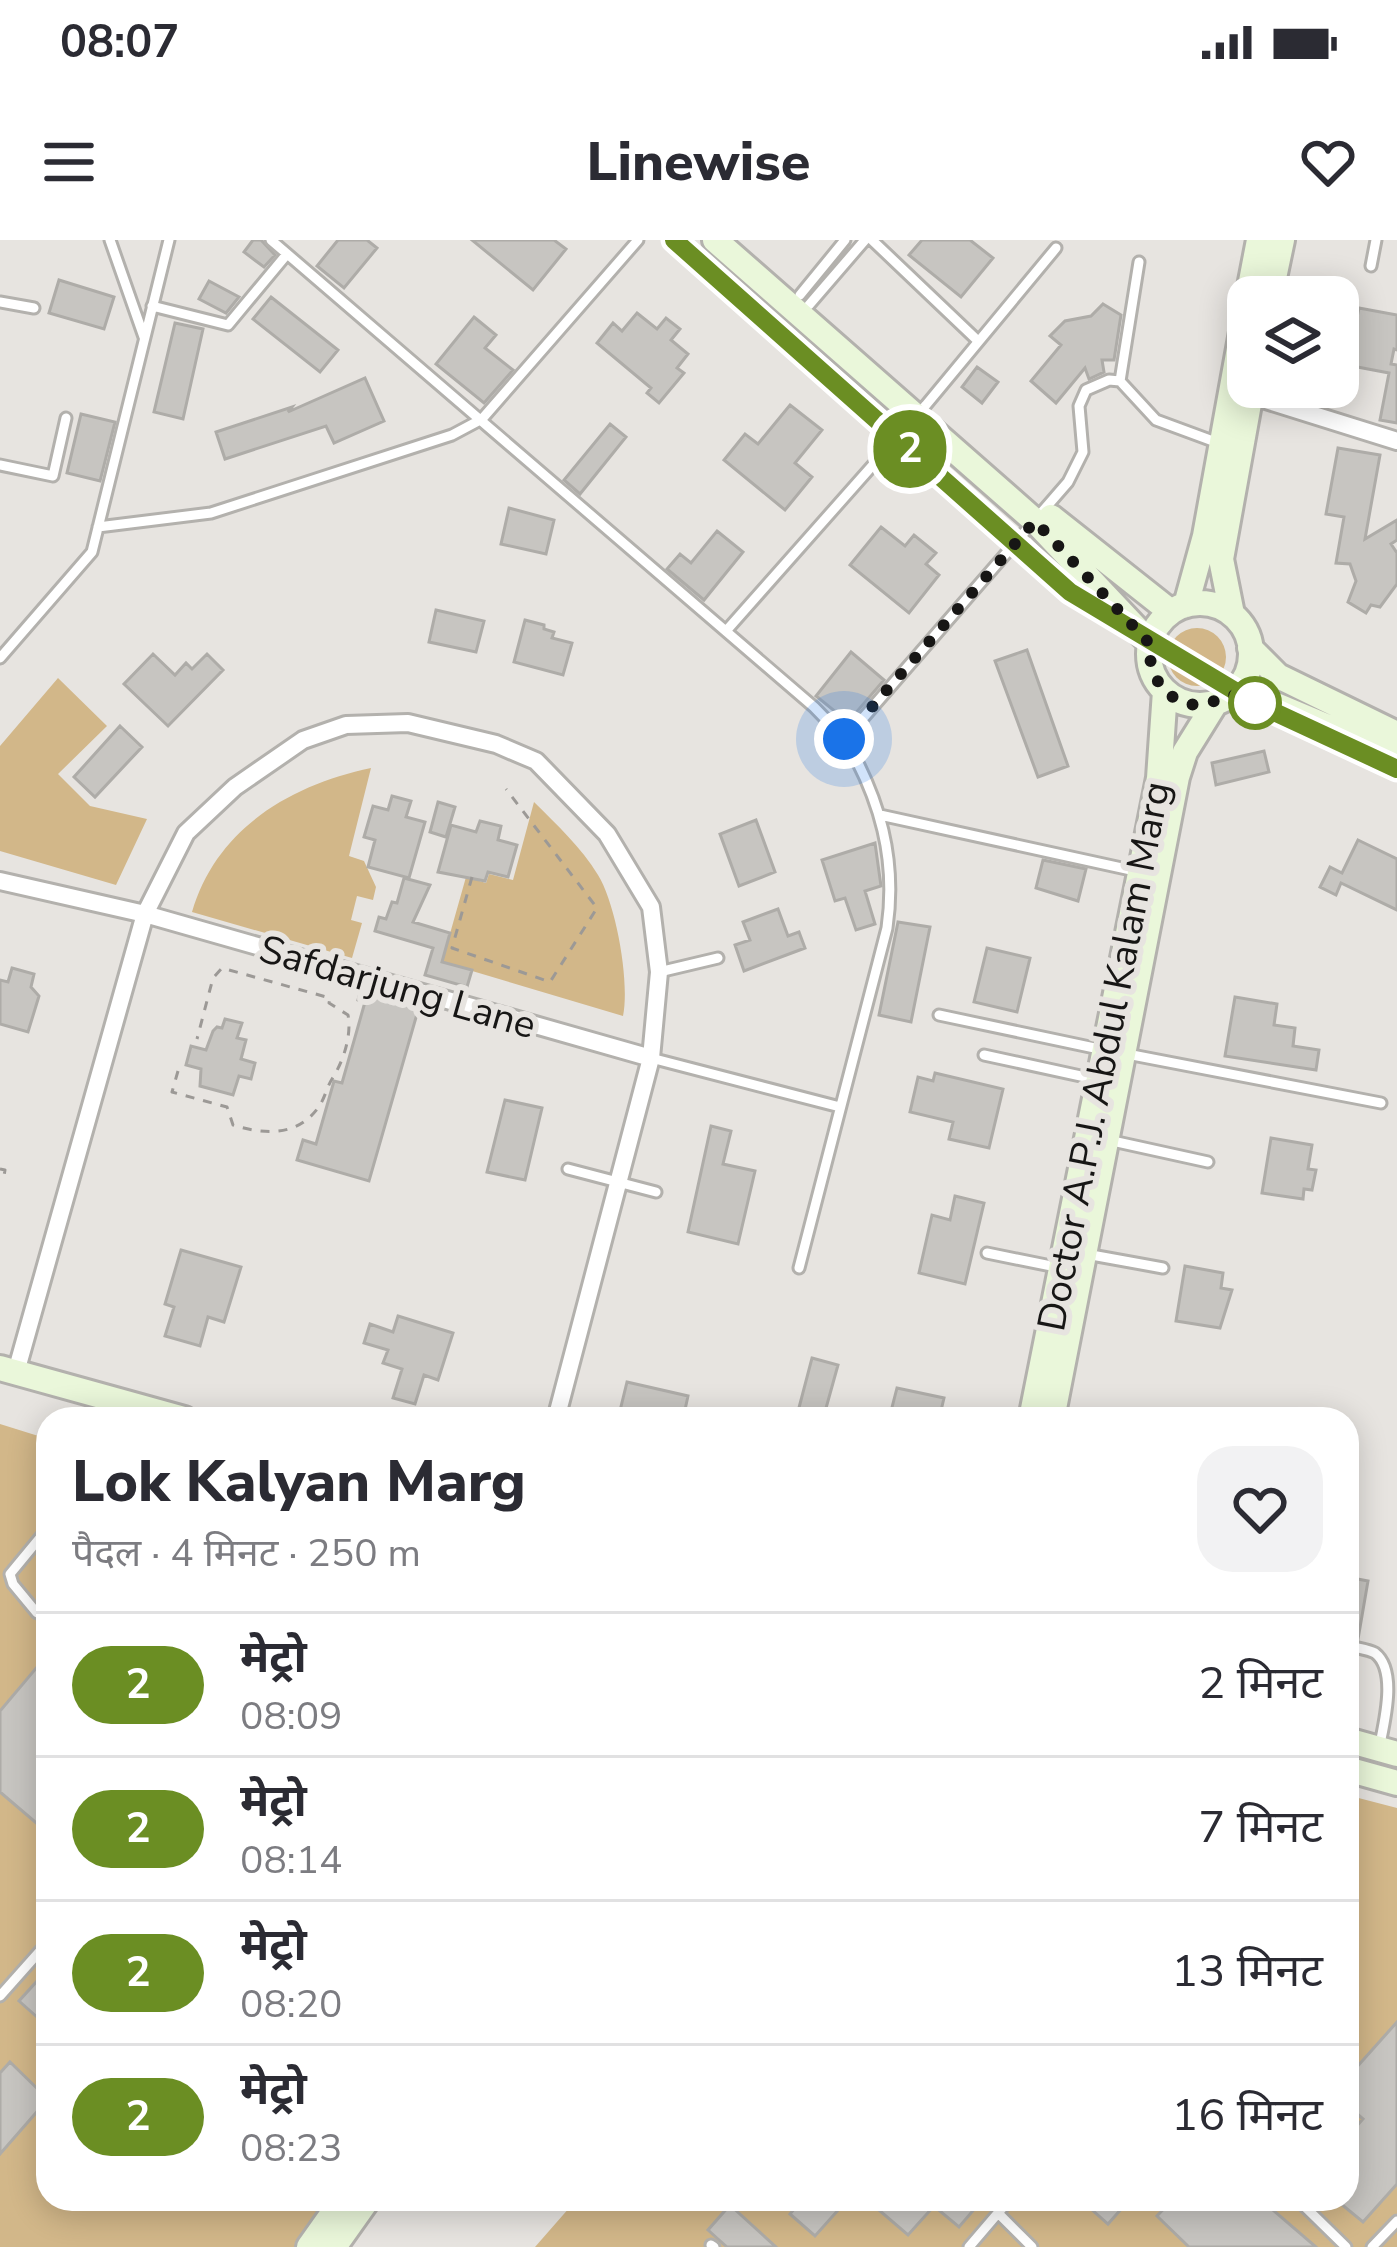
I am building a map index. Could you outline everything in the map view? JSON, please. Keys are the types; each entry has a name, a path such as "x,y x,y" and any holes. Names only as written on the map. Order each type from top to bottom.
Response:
{"main road":[{"path":"715,240 1040,516 1150,644"},
{"path":"740,240 921,411"},
{"path":"1252,276 1259,240"},
{"path":"1274,276 1282,240"},
{"path":"1228,408 1215,538 1232,614"},
{"path":"1247,408 1215,538 1179,608 1158,626 1150,644 1150,664 1165,691 1192,704 1259,698 1397,756"},
{"path":"1040,516 1179,608 1209,604 1232,614 1250,648 1278,676 1397,734"},
{"path":"1222,699 1244,679 1250,648"},
{"name":"Doctor A.P.J. Abdul Kalam Marg","path":"1054,1407 1107,1140 1114,1052 1159,778 1165,691"},
{"name":"Doctor A.P.J. Abdul Kalam Marg","path":"1033,1407 1099,1079 1114,1052 1178,776 1185,752 1222,699"},
{"path":"8,1370 141,1407"},
{"path":"1359,1743 1388,1751"},
{"path":"1359,1772 1397,1783"},
{"path":"310,2247 335,2211"},
{"path":"334,2247 360,2211"}],"street":[{"path":"1301,408 1397,441"},
{"path":"8,1370 146,914 186,833 267,764 303,740 346,725 408,723 496,744 536,761 607,834 651,907 658,972 651,1058 559,1407"},
{"name":"Safdarjung Lane","path":"0,881 146,914 651,1058"}],"lane":[{"path":"110,240 144,339"},
{"path":"0,658 92,552 169,240"},
{"path":"271,240 814,707 844,739 863,770 889,849 893,888 887,928 800,1268"},
{"path":"98,527 211,513 452,435 482,419 638,240"},
{"path":"805,300 844,240"},
{"path":"805,300 869,240 977,340"},
{"path":"1371,266 1376,240"},
{"path":"726,631 921,411 1056,248"},
{"path":"152,306 227,325 287,254"},
{"path":"1120,381 1139,262"},
{"path":"0,302 34,308"},
{"path":"1120,381 1156,420 1221,444"},
{"path":"844,739 1068,482 1083,452 1081,398 1095,384 1120,381"},
{"path":"0,464 53,476 66,418"},
{"path":"880,815 1140,872"},
{"path":"658,972 718,958"},
{"path":"939,1015 1381,1103"},
{"path":"984,1055 1099,1079"},
{"name":"Safdarjung Lane","path":"651,1058 840,1107"},
{"path":"1107,1140 1208,1162"},
{"path":"568,1169 656,1192"},
{"path":"987,1253 1061,1268"},
{"path":"1084,1253 1163,1268"},
{"path":"36,1543 10,1574 36,1612"},
{"path":"1359,1649 1377,1654 1387,1666 1391,1685 1388,1751"},
{"path":"0,1996 36,1956"},
{"path":"1309,2211 1346,2247"},
{"path":"969,2247 998,2213 1032,2247"},
{"path":"1372,2247 1397,2221"}],"path":[{"path":"472,877 452,948 550,982 597,908 506,789"},
{"path":"178,1071 172,1092 226,1106 233,1125 259,1133 279,1132 303,1123 319,1106 338,1075 350,1028 348,1015 329,1003 330,998 222,968 213,978 197,1039"},
{"path":"0,1169 5,1170 4,1176"}],"shaded area":[{"path":"1197,628 1217,637 1226,657 1217,677 1197,686 1177,677 1168,657 1177,637"},
{"path":"58,678 107,726 58,774 90,806 147,819 116,885 0,851 0,746"},
{"path":"371,768 349,856 364,861 376,887 373,900 357,896 351,920 362,923 352,958 192,912 219,857 260,815 312,786"},
{"path":"534,802 584,855 605,888 623,964 623,1016 442,962 466,877 486,883 489,874 513,880"},
{"path":"0,1424 36,1435 36,2211 324,2211 298,2247 0,2247"},
{"path":"1359,1798 1397,1808 1397,2247 535,2247 566,2211 1359,2211"}],"building":[{"path":"253,240 261,240 275,255 264,267 244,252"},
{"path":"338,240 367,240 377,248 344,288 317,266"},
{"path":"472,240 554,240 566,249 533,290"},
{"path":"922,240 970,240 993,258 961,297 909,255"},
{"path":"59,280 114,297 104,329 49,313"},
{"path":"209,281 239,297 226,313 199,299"},
{"path":"271,297 338,350 320,372 253,319"},
{"path":"1103,304 1121,315 1114,360 1102,360 1104,372 1089,379 1085,368 1056,403 1031,381 1061,345 1050,336 1065,321 1091,316"},
{"path":"1359,308 1397,315 1397,350 1391,364 1397,365 1397,423 1380,420 1389,373 1359,367"},
{"path":"637,313 657,329 666,318 680,329 671,340 688,354 677,368 684,373 659,403 647,393 651,388 597,343 613,323 622,331"},
{"path":"474,317 496,335 485,348 513,370 484,403 436,364"},
{"path":"175,323 203,329 183,419 154,412"},
{"path":"977,367 998,382 982,403 962,387"},
{"path":"365,378 384,421 334,443 326,426 225,459 216,432 292,407 288,412"},
{"path":"790,405 822,430 795,463 812,477 785,510 724,460 745,434 758,444"},
{"path":"81,414 115,422 100,481 67,473"},
{"path":"610,424 626,437 580,494 564,480"},
{"path":"1338,448 1380,455 1365,539 1397,520 1397,540 1391,544 1397,553 1397,584 1380,607 1371,605 1366,613 1348,602 1356,581 1350,564 1336,563 1344,517 1326,514"},
{"path":"509,508 554,520 546,554 501,544"},
{"path":"881,527 905,546 914,535 936,553 926,564 939,575 909,613 850,565"},
{"path":"717,531 743,552 704,600 667,569 680,554 691,563"},
{"path":"436,610 484,621 476,652 429,642"},
{"path":"525,620 544,625 554,632 552,638 572,643 563,675 514,662"},
{"path":"1027,650 1068,766 1038,777 995,661"},
{"path":"851,652 884,680 848,722 816,696"},
{"path":"153,654 175,675 186,663 192,669 207,654 223,670 168,726 124,684"},
{"path":"120,726 142,747 95,797 74,777"},
{"path":"1264,751 1269,772 1216,785 1212,763"},
{"path":"392,796 411,801 406,817 425,822 409,878 368,867 375,840 364,837 373,806 388,810"},
{"path":"438,802 455,807 446,837 430,832"},
{"path":"756,820 775,872 739,886 720,834"},
{"path":"480,821 501,826 498,840 517,845 508,877 488,872 485,881 438,872 451,825 476,832"},
{"path":"1358,840 1397,859 1397,910 1341,883 1336,895 1320,887 1330,867 1342,873"},
{"path":"875,843 881,886 865,891 875,924 856,930 845,898 835,901 822,860"},
{"path":"1043,860 1086,869 1078,901 1036,888"},
{"path":"404,878 430,885 413,922 450,933 442,962 472,970 467,987 425,975 433,948 375,931 379,917 386,919 392,902 397,903"},
{"path":"778,909 788,936 799,932 805,948 744,971 735,945 750,940 743,922"},
{"path":"898,922 930,927 911,1022 879,1015"},
{"path":"987,948 1030,958 1017,1012 974,1002"},
{"path":"12,968 34,974 31,987 39,996 28,1032 0,1024 0,980 8,982"},
{"path":"361,989 419,1007 369,1181 297,1160 303,1140 316,1144 334,1081 342,1083 365,1002 358,1000"},
{"path":"1235,997 1277,1004 1274,1025 1295,1028 1293,1046 1319,1050 1316,1070 1225,1056"},
{"path":"225,1019 242,1023 237,1038 246,1040 241,1059 255,1063 251,1079 239,1076 233,1095 200,1086 201,1069 186,1065 191,1046 206,1050 213,1031 222,1028"},
{"path":"935,1073 1003,1089 989,1148 949,1139 953,1122 910,1112 918,1077 933,1081"},
{"path":"505,1100 542,1108 525,1180 487,1172"},
{"path":"711,1126 731,1131 723,1164 755,1171 738,1244 688,1232"},
{"path":"1271,1138 1312,1145 1308,1169 1316,1170 1312,1190 1304,1189 1303,1199 1262,1193"},
{"path":"955,1196 984,1203 965,1284 919,1273 932,1215 950,1220"},
{"path":"181,1250 241,1267 224,1322 208,1317 200,1346 165,1336 174,1307 165,1304"},
{"path":"1185,1266 1223,1273 1221,1288 1232,1290 1220,1328 1176,1321"},
{"path":"398,1316 453,1333 438,1380 424,1375 415,1404 393,1398 402,1369 383,1363 388,1350 364,1343 370,1324 393,1332"},
{"path":"812,1358 838,1365 826,1407 799,1407"},
{"path":"627,1382 688,1396 686,1407 621,1407"},
{"path":"897,1388 944,1398 942,1407 892,1407"},
{"path":"1359,1579 1368,1581 1359,1633"},
{"path":"36,1668 36,1823 0,1792 0,1711"},
{"path":"36,1982 36,2016 19,2001"},
{"path":"1397,2022 1397,2184 1363,2222 1350,2211 1359,2211 1359,2124 1363,2119 1359,2116 1359,2065"},
{"path":"10,2062 36,2087 36,2113 0,2154 0,2073"},
{"path":"725,2211 737,2211 776,2247 727,2247 708,2230"},
{"path":"792,2211 837,2211 815,2236 790,2214"},
{"path":"880,2211 930,2211 908,2235"},
{"path":"940,2211 973,2211 959,2227"},
{"path":"1093,2211 1119,2211 1108,2224"},
{"path":"1162,2211 1274,2211 1316,2247 1189,2247 1157,2216"}],"metro line":[{"name":"2","path":"674,240 1070,592 1255,703 1397,769"}],"route":[{"path":"844,739 1035,521 1150,644 1150,664 1165,691 1192,704 1228,696 1259,698 1255,703"}]}
